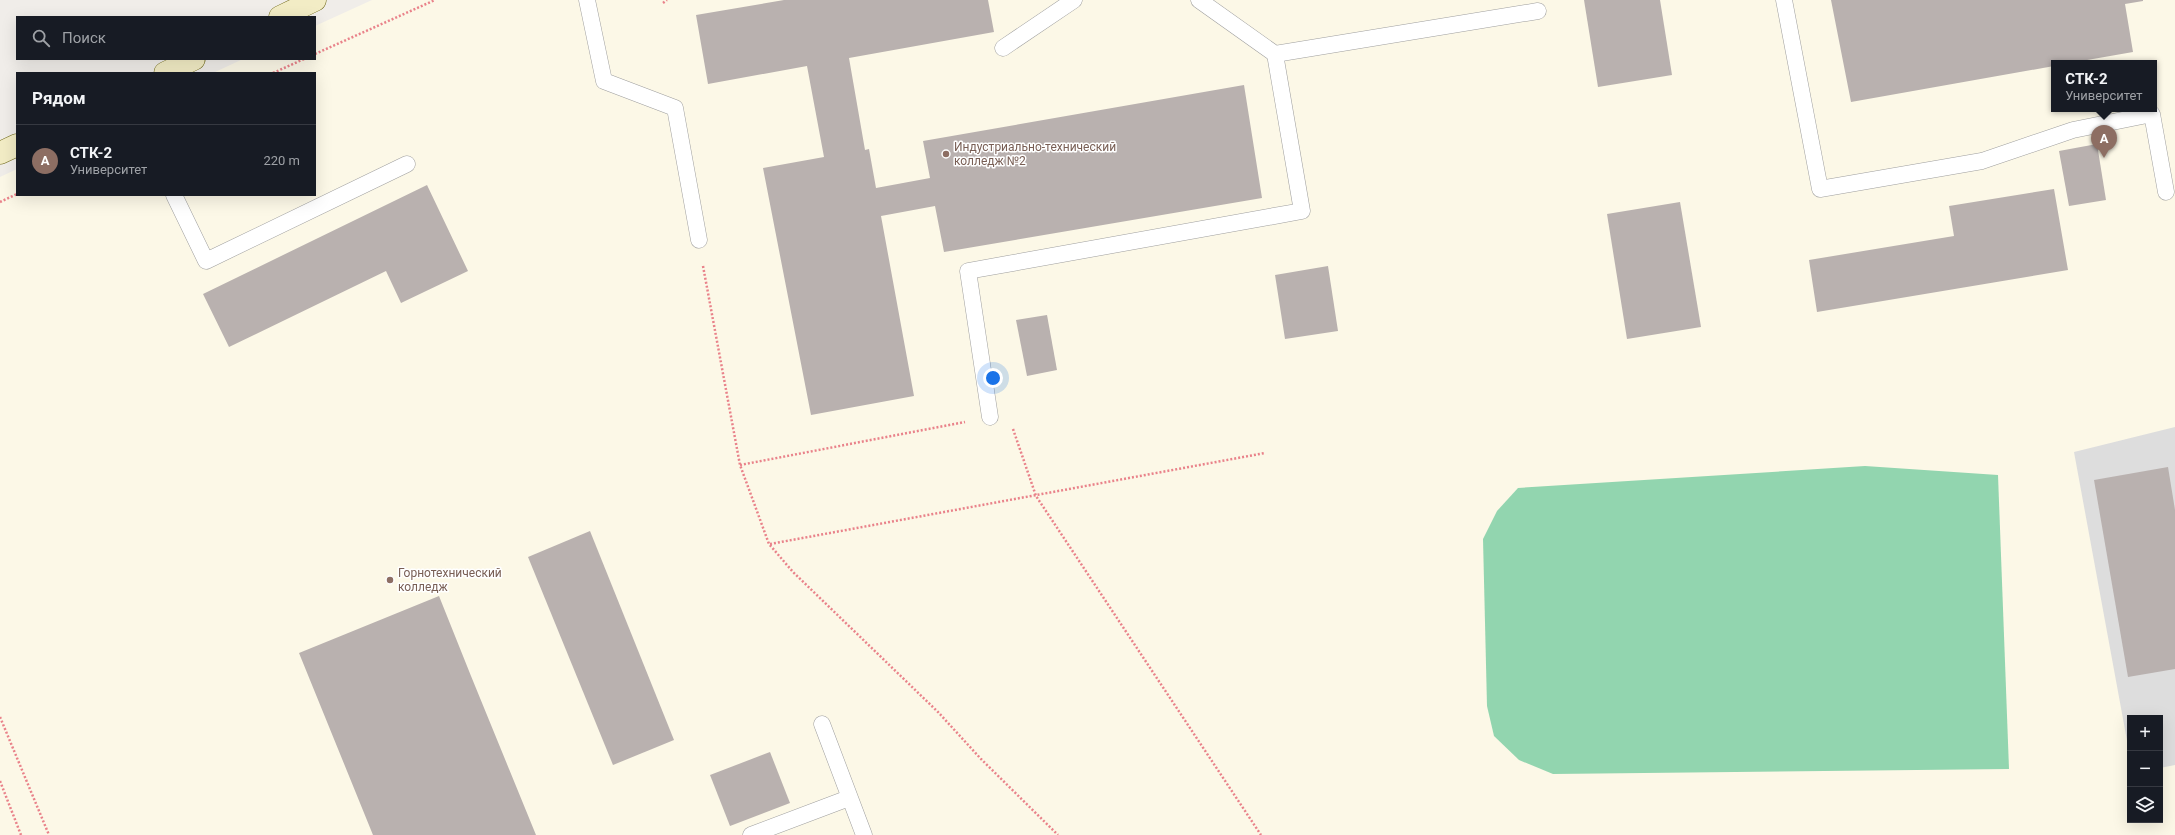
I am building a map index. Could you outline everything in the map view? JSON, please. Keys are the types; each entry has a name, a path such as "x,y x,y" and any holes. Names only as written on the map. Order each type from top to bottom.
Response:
{"street":[{"path":"282,16 315,0"},
{"path":"167,72 192,60"},
{"path":"0,153 16,145"}],"lane":[{"path":"587,0 604,81 675,108 698,240"},
{"path":"1003,48 1074,0"},
{"path":"1199,0 1275,54 1538,11"},
{"path":"1784,0 1820,189 1982,161 2074,130 2152,114 2166,192"},
{"path":"990,417 968,271 1302,211 1275,54"},
{"path":"174,196 206,261 406,164"},
{"path":"822,724 864,835"},
{"path":"751,835 850,798"}],"path":[{"path":"316,54 435,0"},
{"path":"663,3 667,0"},
{"path":"275,72 302,60"},
{"path":"0,202 16,194"},
{"path":"698,240 740,465 769,544 793,572 938,712 981,759 1058,835"},
{"path":"740,465 1008,414 1036,496 1261,835"},
{"path":"769,544 1265,453"},
{"path":"0,717 49,835"},
{"path":"0,781 21,835"}],"shaded area":[{"path":"372,0 2175,0 2175,835 0,835 0,177 16,169 16,196 316,196 316,72 215,72 241,60 316,60 316,26"},
{"path":"2175,427 2175,765 2163,767 2163,715 2127,715 2127,741 2074,452"}],"green space":[{"path":"1865,466 1998,475 2009,769 1553,774 1519,760 1494,736 1487,706 1483,539 1497,511 1518,488"}],"building":[{"path":"784,0 988,0 994,32 849,58 865,150 869,149 876,188 930,178 923,141 1244,85 1262,198 944,252 935,206 881,216 914,396 811,415 763,168 824,157 807,66 708,84 696,15"},
{"path":"1584,0 1660,0 1672,75 1598,87"},
{"path":"1831,0 2143,0 2125,4 2133,52 2087,60 2051,60 2051,67 1851,102"},
{"path":"2097,144 2106,200 2069,206 2059,151"},
{"path":"427,185 468,271 401,303 386,271 229,347 203,294"},
{"path":"2054,189 2068,270 1817,312 1809,260 1954,236 1949,206"},
{"path":"1680,202 1701,327 1627,339 1607,214"},
{"path":"1328,266 1338,331 1285,339 1275,275"},
{"path":"1047,315 1057,370 1027,376 1016,320"},
{"path":"2168,467 2175,510 2175,669 2128,677 2094,480"},
{"path":"590,531 674,740 613,765 528,557"},
{"path":"439,596 536,835 373,835 299,653"},
{"path":"770,752 790,803 730,826 710,775"}],"place":[{"name":"Индустриально-технический колледж №2","path":"946,154"},
{"name":"СТК-2","path":"2104,158"},
{"name":"Горнотехнический колледж","path":"390,580"}]}
